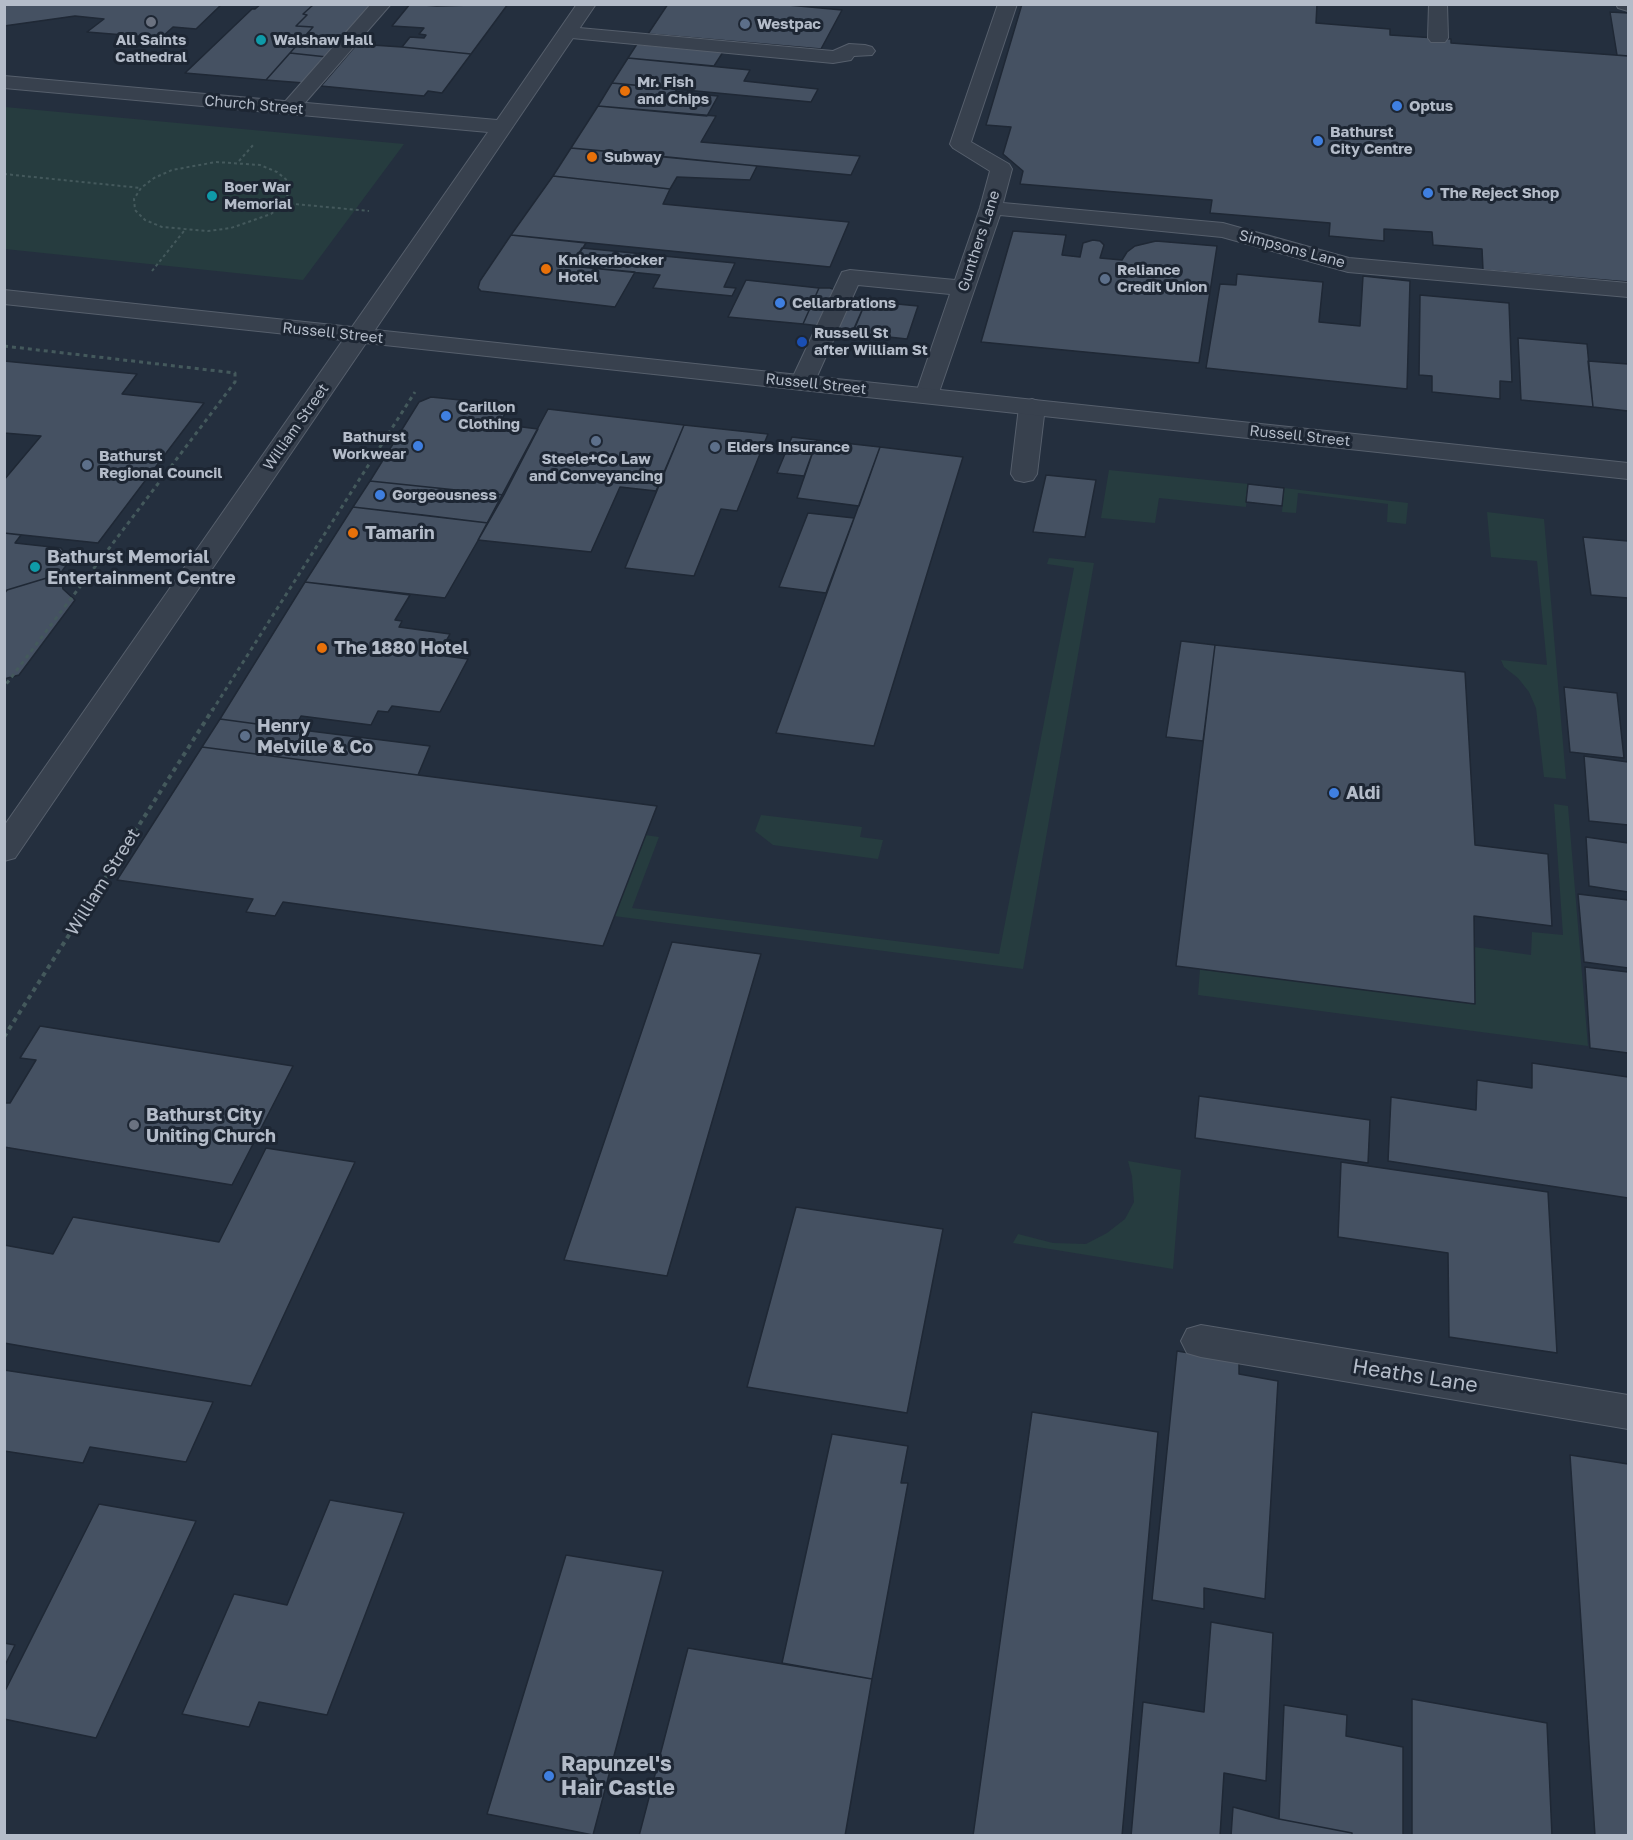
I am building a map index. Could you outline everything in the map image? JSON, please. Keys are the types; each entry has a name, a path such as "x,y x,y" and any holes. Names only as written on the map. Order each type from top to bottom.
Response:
{"street":[{"path":"289,109 382,4"},
{"name":"William Street","path":"4,850 587,4"},
{"name":"Gunthers Lane","path":"927,396 992,208 1001,169 960,144 1008,4"},
{"path":"1438,4 1438,38"},
{"path":"568,33 833,57 844,56 849,50 865,51"},
{"name":"Church Street","path":"4,82 503,127"},
{"name":"Simpsons Lane","path":"992,208 1223,230 1348,265 1629,290"},
{"path":"802,383 850,277 964,288"},
{"name":"Russell Street","path":"4,297 1629,471"},
{"path":"1024,474 1032,408"},
{"name":"Heaths Lane","path":"1201,1341 1629,1412"}],"path":[{"path":"216,162 238,162 269,168 277,172 288,181 290,192 284,202 271,214 253,222 231,228 185,231 162,227 145,220 135,210 134,199 141,188 154,178 183,167 216,162"},
{"path":"4,174 141,188"},
{"path":"284,202 369,211"},
{"path":"152,271 185,231"},
{"path":"4,346 235,373 235,382 4,687"},
{"name":"William Street","path":"4,1037 414,392"}],"green space":[{"path":"4,107 404,144 303,280 5,249"},
{"path":"1109,470 1248,484 1246,507 1159,498 1155,523 1101,518"},
{"path":"1284,488 1408,503 1406,524 1387,522 1388,504 1298,493 1296,513 1282,512"},
{"path":"1487,512 1544,519 1566,779 1544,777 1536,708 1529,692 1518,678 1504,667 1501,660 1547,665 1537,561 1491,557"},
{"path":"1049,558 1094,563 1023,969 614,916 645,835 659,837 632,908 999,954 1074,568 1047,564"},
{"path":"1554,804 1568,806 1588,1046 1198,995 1200,969 1474,1004 1474,947 1531,955 1532,932 1563,935"},
{"path":"761,815 862,827 860,837 883,840 878,859 773,845 755,831"},
{"path":"1128,1161 1181,1170 1173,1269 1013,1243 1018,1234 1053,1243 1086,1244 1107,1233 1125,1219 1134,1202"}],"building":[{"name":"All Saints Cathedral","path":"4,4 222,4 196,29 173,27 161,38 87,32 104,19 75,16 4,26"},
{"name":"Walshaw Hall","path":"261,4 313,5 303,14 307,15 296,26 313,27 266,80 185,73 252,9"},
{"path":"378,4 327,57 290,53 313,27 296,26 307,15 303,14 313,5"},
{"path":"410,4 437,6 508,4 471,54 402,47 410,37 424,38 426,35 419,34 424,28 392,26"},
{"name":"Westpac","path":"668,4 777,4 842,10 821,49 648,34"},
{"name":"Bathurst City Centre","path":"1022,4 1317,4 1316,23 1390,29 1390,35 1451,39 1451,43 1628,56 1628,282 1483,270 1482,249 1433,245 1432,232 1384,229 1384,241 1329,236 1330,223 1210,213 1212,200 1020,184 1023,171 1003,154 1011,127 986,125"},
{"path":"1610,12 1628,13 1628,56 1617,55"},
{"path":"357,44 471,54 442,93 428,91 424,96 321,86"},
{"path":"637,44 723,52 714,66 628,58"},
{"path":"290,53 327,57 304,83 266,80"},
{"path":"628,58 750,70 744,81 818,89 811,102 612,83"},
{"path":"612,83 677,89 675,92 718,96 707,116 598,106"},
{"path":"598,106 716,116 701,142 860,156 851,175 571,148"},
{"path":"571,148 757,166 750,180 677,177 670,189 553,176"},
{"path":"553,176 670,189 663,204 849,222 830,267 511,235"},
{"name":"Reliance Credit Union","path":"1013,231 1066,235 1062,255 1080,257 1083,243 1093,240 1100,241 1104,245 1100,258 1122,260 1135,246 1156,241 1217,246 1199,363 981,342"},
{"name":"Knickerbocker Hotel","path":"511,235 586,243 571,266 635,272 615,307 481,291 478,288 480,281"},
{"path":"582,248 735,263 724,287 736,288 732,296 653,288 660,275 571,266"},
{"path":"1237,274 1323,282 1319,322 1360,326 1363,276 1410,281 1407,389 1206,368 1220,284 1236,285"},
{"path":"746,280 819,288 803,324 728,317"},
{"path":"819,288 830,288 866,301 854,330 803,324"},
{"path":"1420,295 1509,303 1512,382 1500,381 1500,399 1432,392 1432,376 1419,375"},
{"path":"866,301 918,306 907,339 852,333"},
{"path":"1518,338 1587,344 1593,407 1521,400"},
{"name":"Bathurst Regional Council","path":"4,361 137,374 122,394 204,403 98,543 4,533 4,480 41,436 4,433"},
{"path":"1588,361 1628,364 1628,411 1593,407"},
{"path":"431,397 510,405 499,424 538,429 504,495 370,481 419,402"},
{"path":"548,409 684,425 656,491 620,487 591,552 478,540"},
{"path":"684,425 768,434 737,511 721,509 694,576 625,568"},
{"path":"792,437 817,440 804,476 777,473"},
{"path":"817,440 880,447 859,506 797,498"},
{"path":"880,447 963,457 874,746 776,733"},
{"path":"1046,475 1096,480 1085,537 1033,532"},
{"path":"370,481 504,495 488,523 353,507"},
{"path":"1248,484 1284,488 1282,506 1246,502"},
{"path":"353,507 488,523 445,598 305,582"},
{"path":"808,513 854,518 826,593 779,587"},
{"name":"Bathurst Memorial Entertainment Centre","path":"4,533 21,535 15,543 61,548 70,560 60,574 7,590 4,594"},
{"path":"1583,537 1628,541 1628,598 1591,595"},
{"path":"60,574 63,589 75,600 19,675 4,679 4,594 7,590"},
{"path":"305,582 410,595 395,620 402,621 399,627 450,634 438,655 468,659 440,712 392,706 388,712 378,711 371,725 301,716 294,729 220,719"},
{"path":"1181,641 1215,645 1203,741 1166,737"},
{"name":"Aldi","path":"1215,645 1465,672 1475,845 1548,854 1552,926 1474,916 1475,1004 1176,966"},
{"path":"1564,687 1617,693 1624,758 1570,752"},
{"path":"220,719 430,746 418,775 202,747"},
{"path":"202,747 657,806 603,946 283,902 275,916 246,912 253,899 117,880"},
{"path":"1584,756 1628,762 1628,825 1589,821"},
{"path":"1586,837 1628,843 1628,892 1589,886"},
{"path":"1578,894 1628,900 1628,968 1584,962"},
{"path":"672,942 761,954 667,1276 564,1260"},
{"path":"1585,967 1628,972 1628,1053 1590,1048"},
{"name":"Bathurst City Uniting Church","path":"40,1026 293,1066 232,1185 4,1147 4,1103 10,1103 36,1060 20,1058"},
{"path":"1532,1063 1628,1077 1628,1198 1388,1161 1391,1097 1476,1110 1477,1080 1532,1088"},
{"path":"1199,1096 1370,1120 1368,1163 1195,1138"},
{"path":"266,1148 355,1162 251,1386 4,1343 4,1245 53,1254 73,1217 219,1242"},
{"path":"1341,1162 1548,1192 1557,1353 1449,1337 1448,1253 1338,1237"},
{"path":"796,1207 943,1229 907,1413 747,1387"},
{"path":"1177,1351 1239,1361 1239,1374 1278,1381 1265,1599 1204,1588 1204,1609 1152,1600"},
{"path":"4,1370 213,1402 186,1462 90,1447 83,1463 4,1451"},
{"path":"1032,1412 1158,1432 1122,1836 973,1836"},
{"path":"832,1434 908,1446 901,1483 908,1483 872,1679 782,1663"},
{"path":"1570,1455 1628,1464 1628,1836 1595,1836"},
{"path":"330,1500 404,1513 327,1715 259,1702 249,1727 182,1714 234,1594 287,1605"},
{"path":"99,1504 196,1521 96,1738 4,1719 4,1693"},
{"path":"566,1555 663,1571 593,1835 487,1814"},
{"path":"1211,1622 1273,1633 1266,1781 1224,1773 1220,1836 1131,1836 1143,1702 1204,1712"},
{"path":"4,1643 15,1645 4,1667"},
{"path":"688,1648 872,1679 845,1836 639,1836"},
{"path":"1412,1699 1547,1723 1552,1836 1412,1836"},
{"path":"1284,1705 1347,1715 1346,1736 1403,1747 1403,1836 1352,1836 1352,1833 1279,1819"},
{"path":"1233,1807 1279,1819 1352,1833 1352,1836 1231,1836"}],"place":[{"name":"All Saints Cathedral","path":"151,22"},
{"name":"Westpac","path":"745,24"},
{"name":"Walshaw Hall","path":"261,40"},
{"name":"Mr. Fish and Chips","path":"625,91"},
{"name":"Optus","path":"1397,106"},
{"name":"Bathurst City Centre","path":"1318,141"},
{"name":"Subway","path":"592,157"},
{"name":"The Reject Shop","path":"1428,193"},
{"name":"Boer War Memorial","path":"212,196"},
{"name":"Knickerbocker Hotel","path":"546,269"},
{"name":"Reliance Credit Union","path":"1105,279"},
{"name":"Cellarbrations","path":"780,303"},
{"name":"Russell St after William St","path":"802,342"},
{"name":"Carillon Clothing","path":"446,416"},
{"name":"Steele+Co Law and Conveyancing","path":"596,441"},
{"name":"Bathurst Workwear","path":"418,446"},
{"name":"Elders Insurance","path":"715,447"},
{"name":"Bathurst Regional Council","path":"87,465"},
{"name":"Gorgeousness","path":"380,495"},
{"name":"Tamarin","path":"353,533"},
{"name":"Bathurst Memorial Entertainment Centre","path":"35,567"},
{"name":"The 1880 Hotel","path":"322,648"},
{"name":"Henry Melville & Co","path":"245,736"},
{"name":"Aldi","path":"1334,793"},
{"name":"Bathurst City Uniting Church","path":"134,1125"},
{"name":"Rapunzel's Hair Castle","path":"549,1776"}]}
